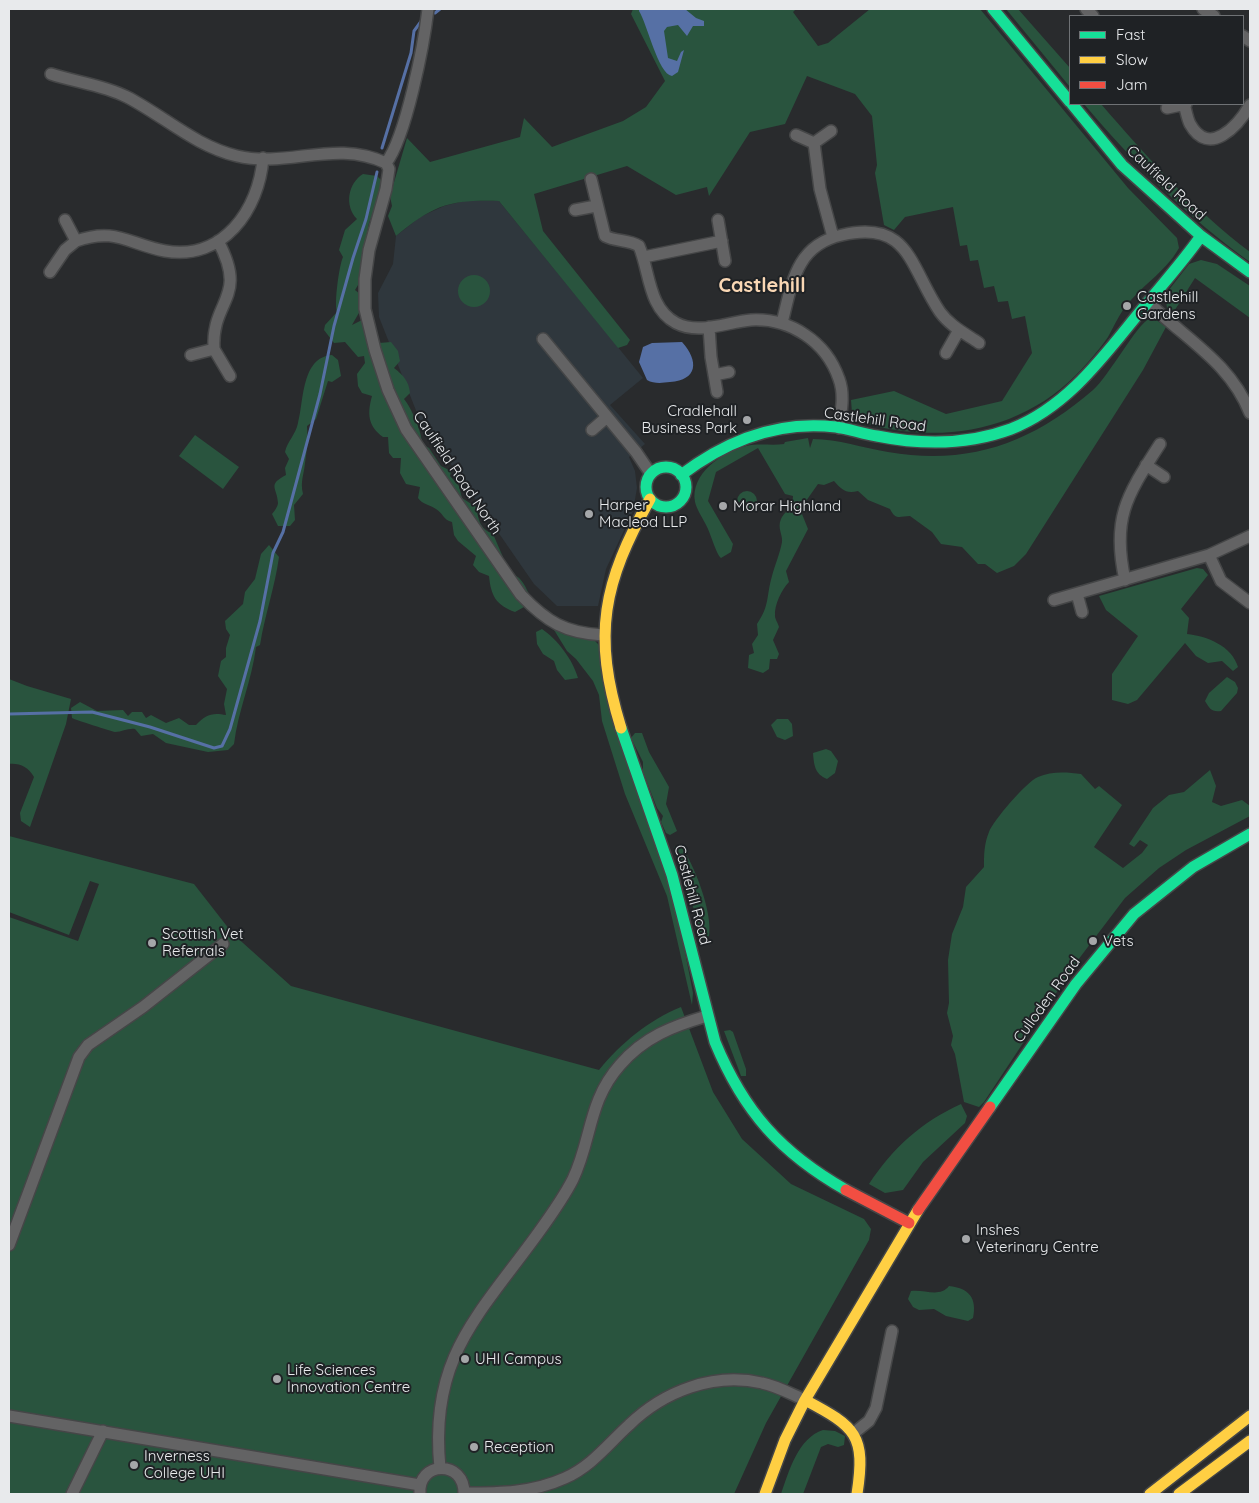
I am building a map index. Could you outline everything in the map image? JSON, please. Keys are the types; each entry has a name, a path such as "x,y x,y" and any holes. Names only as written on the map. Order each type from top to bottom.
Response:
{"main road":[{"name":"Caulfield Road","path":"993,9 1069,101"},
{"name":"Caulfield Road","path":"1073,105 1122,165 1201,236 1250,272"},
{"name":"Castlehill Road","path":"682,475 713,451 741,437 770,430 795,427 839,428 912,442 942,443 973,440 1013,427 1046,410 1076,388 1100,362 1201,236"},
{"path":"650,499 655,504 666,507 678,503 685,493 682,475 667,468 656,470 651,474"},
{"name":"Castlehill Road","path":"651,474 646,487 650,499 618,560 608,598 603,636 606,671 612,704 665,850 681,904 707,1016 727,1071 744,1102 773,1137 809,1166 846,1190 909,1223"},
{"name":"Culloden Road","path":"765,1494 784,1440 804,1400 909,1223 1076,984 1112,938 1134,914 1170,884 1193,868 1250,834"},
{"path":"804,1400 834,1415 854,1433 860,1442 862,1456 857,1494"},
{"path":"1150,1494 1250,1416"},
{"path":"1179,1494 1250,1441"}],"street":[{"name":"Caulfield Road North","path":"428,9 413,86 396,148 386,163 388,176 369,250 365,279 365,309 375,350 406,428 521,595 537,611 561,627 584,635 603,636"},
{"path":"51,74 126,96 212,149 238,156 282,159 322,152 338,152 375,158 386,163"},
{"path":"1167,108 1180,105"},
{"path":"1185,105 1190,124 1202,136 1217,138 1231,132 1242,120 1250,105"},
{"path":"814,143 831,131"},
{"path":"796,135 814,143"},
{"path":"814,143 820,189 833,237"},
{"path":"50,272 65,250 76,241 91,236 108,234 151,248 175,252 191,250 218,242 240,222 252,203 261,177 263,158"},
{"path":"591,179 596,206 605,236 611,240 632,242 639,246 644,257 652,294 661,311 676,323 693,328 750,320 768,320 794,328 815,341 830,358 840,380 843,405 839,428"},
{"path":"575,210 596,206"},
{"path":"65,220 76,241"},
{"path":"718,220 726,261"},
{"path":"782,323 796,272 803,257 815,246 833,237 862,230 879,232 901,244 941,313 960,330 979,343"},
{"path":"644,257 722,241"},
{"path":"218,242 231,272 231,286 215,326 214,349 230,376"},
{"path":"1148,302 1210,355 1234,381 1250,413"},
{"path":"709,327 714,375 718,392"},
{"path":"946,352 960,330"},
{"path":"543,339 651,474"},
{"path":"192,355 214,349"},
{"path":"714,375 729,372"},
{"path":"592,430 607,417"},
{"path":"1124,580 1119,549 1121,518 1128,495 1160,444"},
{"path":"1146,465 1164,477"},
{"path":"1054,600 1209,555 1250,536"},
{"path":"1209,555 1221,581 1250,603"},
{"path":"1077,594 1082,612"},
{"path":"9,1245 79,1057 88,1045 143,1007 223,944"},
{"path":"440,1468 438,1432 441,1396 458,1347 478,1312 561,1200 580,1161 589,1124 602,1090 618,1066 636,1048 666,1029 707,1016"},
{"path":"854,1433 869,1421 876,1408 892,1331"},
{"path":"9,1416 103,1431 420,1490 427,1473 440,1468 446,1468 458,1475 464,1487 464,1494 532,1490 566,1478 601,1454 644,1411 685,1388 708,1382 736,1380 763,1383 804,1400"},
{"path":"72,1494 103,1431"}],"shaded area":[{"path":"464,201 499,201 643,378 610,405 645,444 629,457 635,471 637,488 633,511 606,569 598,606 557,606 534,584 419,418 379,317 378,293 393,264 396,236 420,217 444,206"}],"green space":[{"path":"633,9 796,9 793,12 818,46 828,43 870,9 980,9 1128,188 1177,238 1179,248 1167,265 1129,302 1108,337 1093,357 1053,395 1028,410 1001,422 945,433 915,432 857,421 852,413 851,400 894,391 946,414 1002,401 1032,353 1025,316 1012,319 1008,301 998,302 994,286 984,288 978,260 970,261 967,245 960,246 953,207 905,217 894,230 884,225 875,173 877,165 872,116 855,94 807,76 785,124 750,132 709,196 707,187 676,195 627,166 534,194 543,231 630,340 627,345 618,348 499,201 455,203 444,206 422,217 396,236 388,216 392,206 390,196 407,138 430,162 520,137 524,118 552,147 623,121 646,107 665,81 631,14"},
{"path":"1006,9 1018,9 1069,67 1069,86"},
{"path":"1085,105 1102,105 1190,201 1250,252 1250,262 1183,208 1122,147"},
{"path":"363,174 377,176 382,181 381,194 369,223 360,268 361,280 355,290 360,294 360,311 352,325 362,320 374,327 379,343 391,342 398,351 400,361 394,368 407,382 410,393 404,399 416,421 422,444 429,448 441,466 451,471 450,476 459,486 462,498 476,507 482,526 493,534 503,557 495,566 495,570 512,574 519,578 529,594 524,607 515,612 503,606 496,599 491,589 489,576 479,572 473,565 476,556 458,541 454,535 452,522 418,498 420,487 406,484 400,473 401,458 393,458 389,453 388,437 383,437 378,433 370,419 372,396 362,393 358,386 357,374 365,363 364,356 358,357 345,342 334,343 324,330 325,325 337,312 337,285 343,257 339,250 345,230 357,219 350,208 349,195 354,183"},
{"path":"1201,260 1217,264 1250,286 1250,318 1195,278 1173,313 1167,308 1165,295 1189,264"},
{"path":"474,275 480,276 485,280 489,285 489,297 485,302 480,306 474,307 468,306 463,302 459,297 458,291 459,285 463,280 468,276"},
{"path":"1149,319 1155,319 1166,327 1143,370 1026,554 1014,566 997,573 985,564 978,564 962,547 941,544 932,532 910,516 896,516 890,509 868,500 858,491 850,492 844,490 834,481 824,485 818,484 806,501 802,514 808,529 786,571 789,582 777,602 775,617 779,627 773,640 779,654 777,659 770,659 769,669 763,673 748,668 749,655 754,653 752,644 758,635 757,624 766,606 781,546 780,522 790,507 793,496 785,494 758,448 716,472 708,501 733,544 731,552 721,558 695,502 697,482 718,459 727,453 746,446 784,444 785,442 808,438 810,448 813,439 822,439 918,456 946,456 972,453 998,446 1023,437 1047,424 1093,390 1107,374 1137,330"},
{"path":"332,355 338,360 341,376 332,382 328,381 316,419 307,426 307,449 302,482 303,494 294,505 295,520 290,526 278,526 272,514 278,503 274,487 280,478 286,475 285,468 289,459 285,452 297,427 309,372 314,364 322,358"},
{"path":"195,435 239,467 223,489 179,456"},
{"path":"747,491 754,494 757,501 754,508 747,511 740,508 737,501 740,494"},
{"path":"269,545 279,557 273,590 260,645 256,647 234,744 228,750 208,752 166,743 153,734 141,736 135,729 115,732 72,718 71,708 80,702 97,711 123,710 128,716 132,712 142,712 146,718 151,715 166,723 179,718 189,725 196,725 209,715 226,715 224,704 227,689 218,676 221,661 226,657 226,648 230,635 226,629 225,621 243,604 245,592 255,579 261,554"},
{"path":"1197,568 1203,569 1208,575 1181,609 1189,618 1187,634 1203,637 1218,643 1230,653 1238,667 1233,671 1222,661 1208,663 1196,656 1185,643 1137,700 1128,704 1112,700 1112,674 1138,636 1106,610 1099,596"},
{"path":"551,625 595,641 599,645 677,911 693,993 692,1005 667,896 625,794 602,721 599,695 593,681 576,659 567,651"},
{"path":"542,629 564,651 573,664 578,678 565,680 557,670 554,661 543,654 537,644 536,632"},
{"path":"1227,677 1235,682 1238,688 1237,693 1221,711 1215,711 1205,701 1209,693"},
{"path":"9,679 71,699 66,724 30,827 21,821 20,813 34,777 23,766 9,764"},
{"path":"777,719 788,719 792,724 793,736 785,740 777,737 771,725"},
{"path":"635,733 642,733 649,752 669,787 666,804 677,831 670,835 666,833 661,822 663,816 657,808 643,772 643,762 631,738"},
{"path":"826,749 831,751 838,761 835,773 827,779 820,775 816,769 813,753"},
{"path":"1210,770 1216,786 1212,802 1221,806 1242,800 1250,806 1250,816 1186,850 1159,868 1125,898 1078,960 984,1102 979,1107 964,1102 955,1054 951,1045 953,1036 947,1013 949,1003 948,960 952,934 963,907 966,887 984,867 986,841 997,819 1010,802 1038,777 1059,772 1081,774 1095,789 1099,786 1122,805 1094,847 1123,868 1142,853 1148,845 1140,840 1134,847 1129,844 1153,808 1169,795 1184,792"},
{"path":"9,836 194,884 233,934 291,986 599,1070 636,1033 669,1012 681,1007 713,1092 742,1139 791,1184 864,1219 871,1229 869,1240 766,1423 734,1494 9,1494 9,917 78,941 99,884 90,881 69,935 9,912"},
{"path":"680,845 691,864 705,902 709,936 705,938 700,934 688,894 687,882 689,878 682,869 683,863 674,853 674,847"},
{"path":"730,1030 733,1032 746,1069 746,1076 741,1076 724,1031"},
{"path":"961,1104 967,1116 965,1123 923,1162 903,1190 885,1193 869,1184 888,1159 909,1137 933,1119"},
{"path":"949,1286 962,1289 970,1295 974,1305 973,1318 968,1321 946,1316 934,1309 919,1310 913,1307 908,1299 911,1291 941,1292"},
{"path":"823,1430 835,1431 845,1436 844,1445 838,1447 828,1444 821,1447 803,1494 781,1494 791,1466 801,1448 814,1434"}],"water":[{"path":"639,9 685,9 696,18 704,21 704,26 693,26 687,36 678,25 667,27 664,31 668,58 677,61 684,50 678,72 672,76 662,67"},
{"path":"682,342 688,349 693,362 691,373 686,378 670,382 655,383 647,380 639,362 643,347 652,343"}],"waterway":[{"path":"435,13 440,9"},
{"path":"382,148 411,53 414,31 422,20"},
{"path":"9,714 92,712 150,727 214,748 222,746 230,729 260,621 273,553 283,532 320,394 334,326 366,219 377,172"}],"traffic: fast":[{"path":"993,9 1069,101"},
{"path":"1073,105 1122,165 1201,236 1250,272"},
{"path":"681,475 716,452 754,435 774,430 794,427 836,427 894,439 945,442 962,441 995,434 1031,420 1067,394 1112,347 1201,236"},
{"path":"666,467 680,473 686,487 680,501 666,507 652,501 646,487 652,473 666,467"},
{"path":"621,728 672,875 715,1042 726,1067 752,1110 767,1128 802,1161 846,1190"},
{"path":"990,1107 1076,984 1134,914 1193,867 1250,834"}],"traffic: slow":[{"path":"621,728 612,695 607,664 605,636 607,610 622,557 650,499"},
{"path":"765,1494 785,1440 805,1400 918,1210"},
{"path":"805,1400 836,1418 854,1435 860,1458 857,1494"},
{"path":"1150,1494 1250,1416"},
{"path":"1179,1494 1250,1441"}],"traffic: jam":[{"path":"918,1210 990,1107"},
{"path":"846,1190 909,1223"}],"place":[{"name":"Castlehill Gardens","path":"1127,306"},
{"name":"Cradlehall Business Park","path":"747,420"},
{"name":"Morar Highland","path":"723,506"},
{"name":"Harper Macleod LLP","path":"589,514"},
{"name":"Vets","path":"1093,941"},
{"name":"Scottish Vet Referrals","path":"152,943"},
{"name":"Inshes Veterinary Centre","path":"966,1239"},
{"name":"UHI Campus","path":"465,1359"},
{"name":"Life Sciences Innovation Centre","path":"277,1379"},
{"name":"Reception","path":"474,1447"},
{"name":"Inverness College UHI","path":"134,1465"}],"district":[{"name":"Castlehill","path":"762,286"}]}
